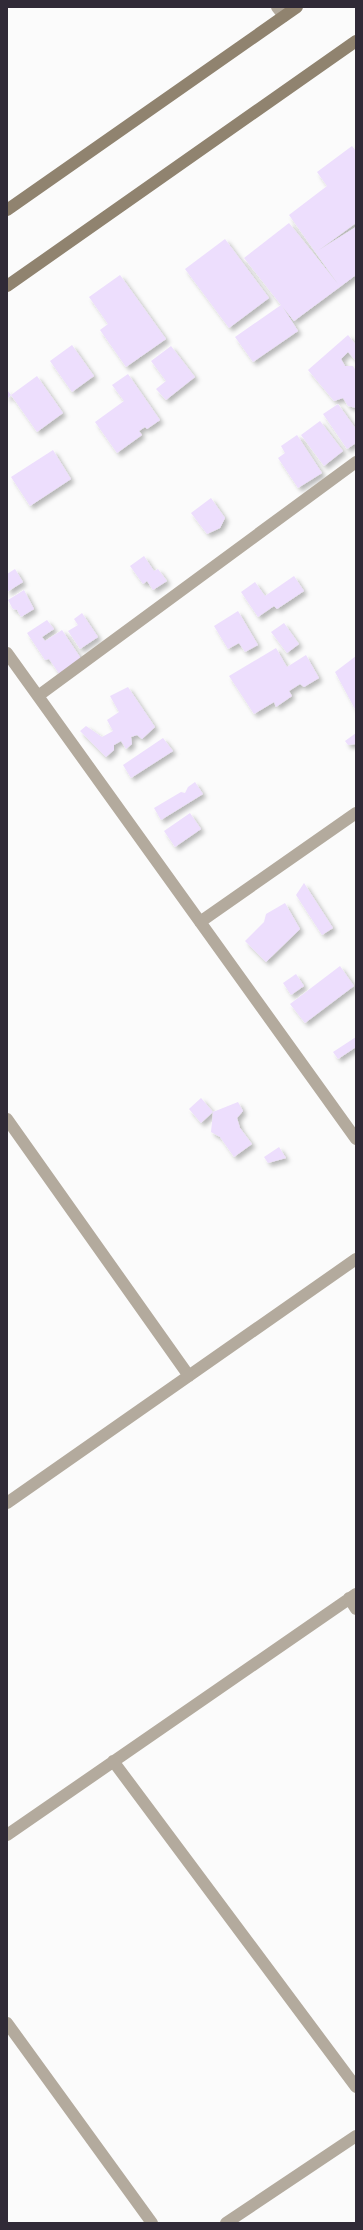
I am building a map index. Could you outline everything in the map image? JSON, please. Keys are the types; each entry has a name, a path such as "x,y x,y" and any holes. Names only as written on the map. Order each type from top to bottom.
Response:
{"street":[{"path":"7,210 281,12 297,7"},
{"path":"7,286 356,41"},
{"path":"38,696 356,462"},
{"path":"7,653 356,1139"},
{"path":"200,922 356,813"},
{"path":"7,1119 189,1376"},
{"path":"7,1502 356,1259"},
{"path":"7,1835 352,1596 356,1609"},
{"path":"113,1761 356,2087"},
{"path":"7,2023 152,2223"},
{"path":"226,2223 356,2136"}],"building":[{"path":"352,146 356,151 356,223 319,250 356,227 356,275 294,321 282,306 298,331 253,362 235,337 281,305 244,258 289,223 338,284 289,215 327,186 317,172"},
{"path":"225,239 269,298 229,328 185,269"},
{"path":"120,275 166,339 126,367 100,330 108,324 89,297"},
{"path":"348,335 356,345 356,361 348,352 341,359 345,366 353,366 356,371 356,408 348,406 343,398 334,401 308,370"},
{"path":"72,345 94,376 72,392 50,361"},
{"path":"171,346 195,377 166,400 156,389 166,381 151,361"},
{"path":"128,374 160,420 147,429 145,427 139,431 142,435 117,453 95,422 124,401 112,385"},
{"path":"37,376 63,413 37,432 11,395"},
{"path":"7,390 11,395 7,399"},
{"path":"338,404 356,429 356,443 347,449 323,414"},
{"path":"320,421 343,451 324,466 301,435"},
{"path":"297,435 322,473 298,488 278,458 285,453 281,446"},
{"path":"53,450 71,479 30,506 11,477"},
{"path":"211,498 225,518 220,528 207,534 191,513"},
{"path":"144,556 154,571 158,569 167,581 153,590 147,581 143,584 130,566"},
{"path":"15,569 23,582 7,592 7,574"},
{"path":"294,576 304,591 277,609 274,606 258,617 241,592 255,582 265,596"},
{"path":"24,590 34,609 21,617 17,610 13,609 8,600"},
{"path":"238,611 258,645 245,652 239,643 228,649 214,626"},
{"path":"82,613 98,637 80,649 68,631 78,625 74,619"},
{"path":"47,620 54,629 42,637 45,641 62,630 82,660 60,675 49,659 45,660 27,633"},
{"path":"284,623 299,644 287,653 271,632"},
{"path":"276,648 287,667 306,655 319,678 304,687 300,684 289,691 292,696 276,707 274,702 254,714 229,676"},
{"path":"356,656 356,711 335,672"},
{"path":"128,687 155,727 142,739 137,735 131,737 132,744 126,749 121,741 114,745 114,750 106,757 80,731 86,726 102,737 113,731 107,720 119,712 110,696"},
{"path":"356,733 356,744 348,745 345,741"},
{"path":"163,738 173,751 131,778 123,765"},
{"path":"195,782 203,794 161,820 154,808 181,792 185,793 188,787"},
{"path":"190,813 201,829 175,847 164,831"},
{"path":"304,883 333,928 322,935 296,895"},
{"path":"285,903 300,929 266,962 245,941 264,922 266,914"},
{"path":"340,966 354,986 305,1023 290,1004"},
{"path":"296,974 304,986 291,995 283,983"},
{"path":"356,1037 356,1047 338,1059 333,1052"},
{"path":"201,1098 213,1112 201,1123 189,1109"},
{"path":"238,1102 243,1111 237,1118 240,1128 252,1144 234,1157 220,1137 211,1132 213,1112"},
{"path":"279,1147 286,1158 268,1163 264,1157"}]}
